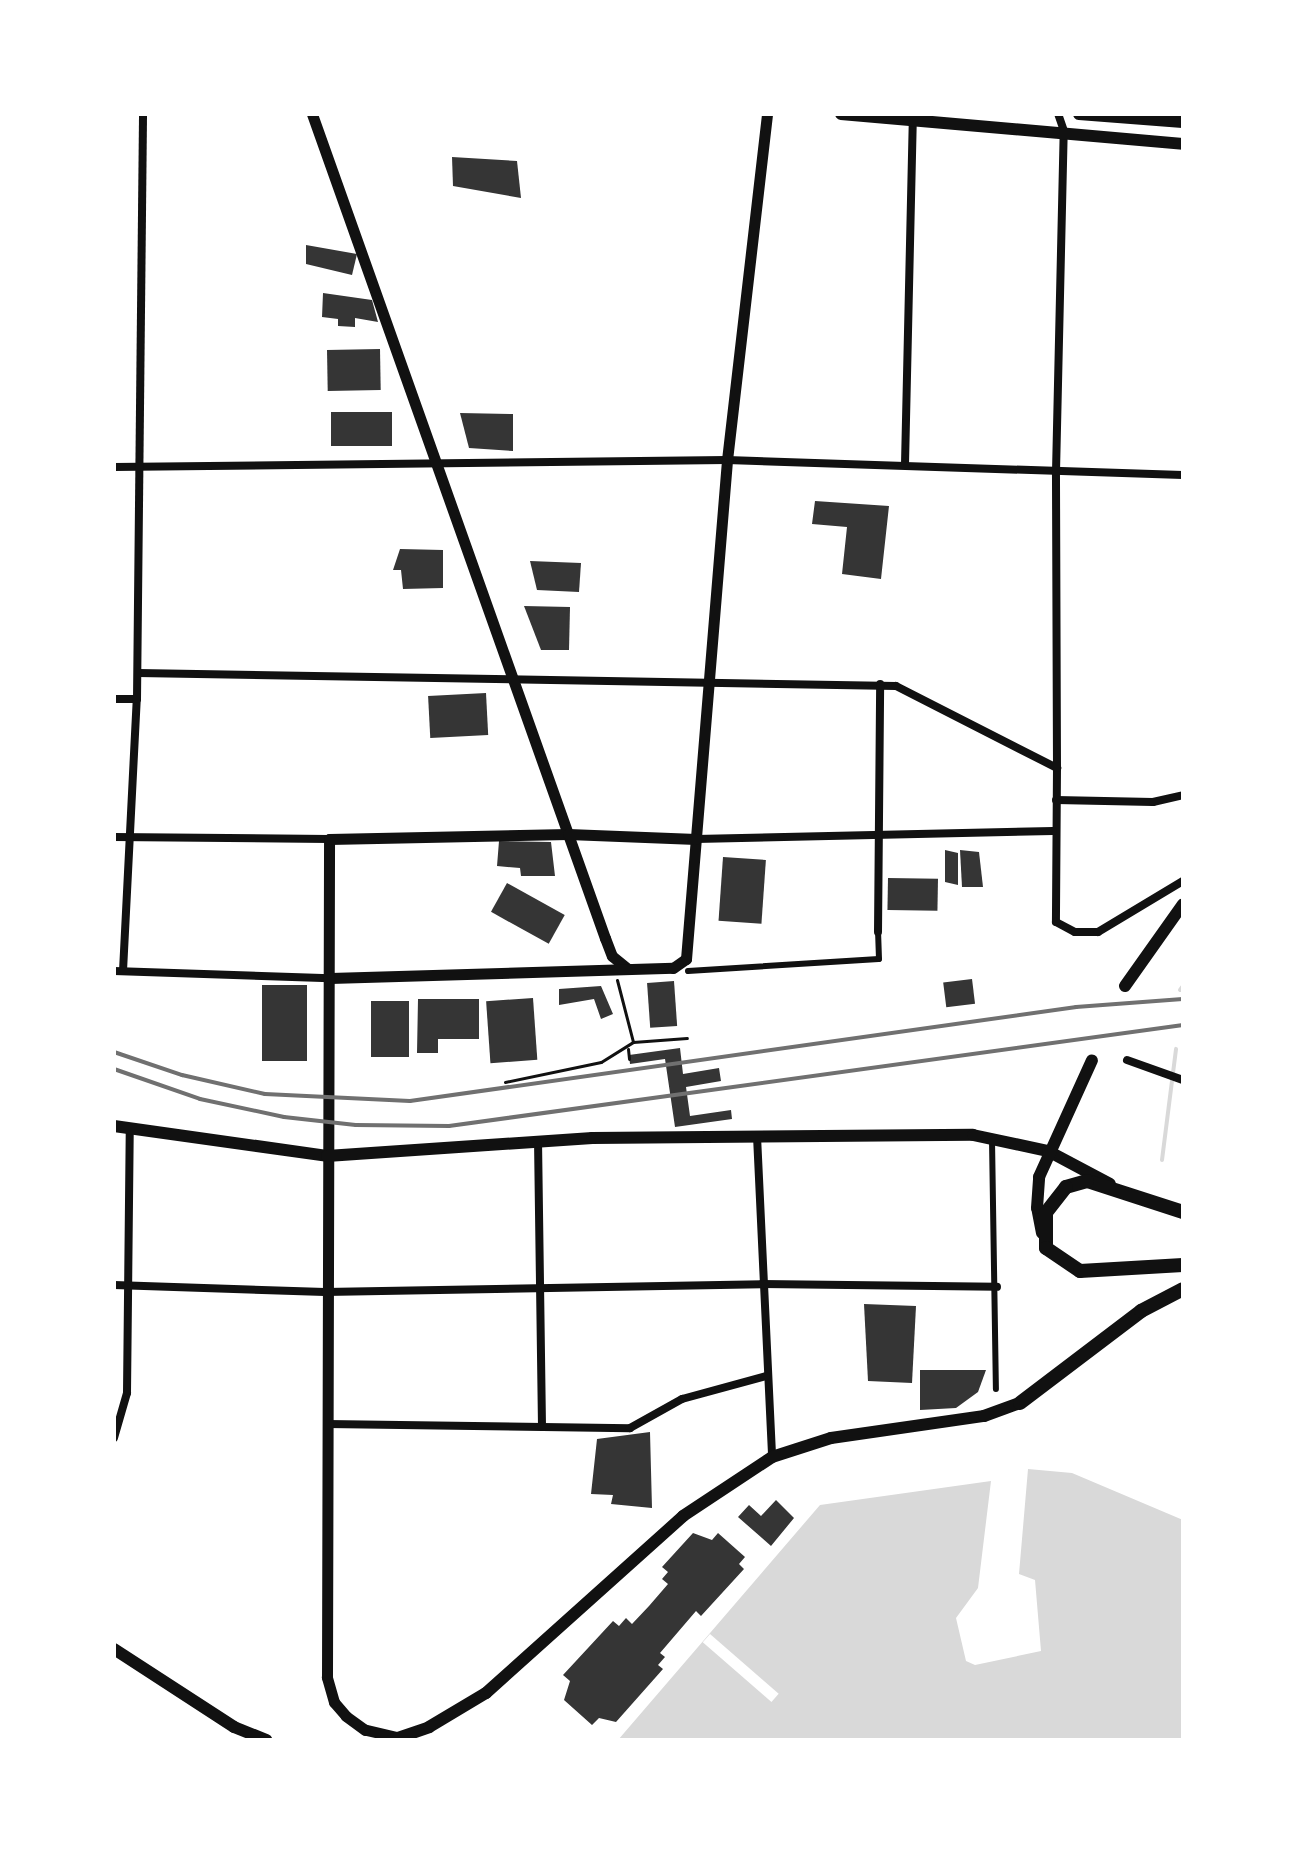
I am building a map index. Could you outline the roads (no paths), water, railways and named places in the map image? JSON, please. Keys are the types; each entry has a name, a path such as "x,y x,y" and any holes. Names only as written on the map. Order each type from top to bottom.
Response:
{"highway":[{"path":"1183,1212 1087,1181 1066,1187 1046,1213 1046,1248 1080,1271 1183,1265"},
{"path":"1020,1403 1141,1311 1183,1289"}],"main road":[{"path":"312,114 612,956 628,969"},
{"path":"330,978 673,968 686,959 727,460 767,114"},
{"path":"841,114 1064,131 1183,144"},
{"path":"1079,114 1183,122"},
{"path":"696,839 568,834 329,839 325,1292 327,1677 334,1702 365,1730 396,1739 456,1713 486,1693 683,1516 772,1457 831,1438 984,1416 1020,1403"},
{"path":"1125,986 1183,904"},
{"path":"1046,1248 1037,1208 1048,1151 1092,1060"},
{"path":"114,1126 327,1150 538,1140 757,1136 992,1137 1048,1151 1133,1196"},
{"path":"114,1649 234,1727 267,1740"}],"street":[{"path":"143,114 138,673 130,837 118,971 330,978"},
{"path":"1058,114 1064,131 1056,472 1057,768 1053,831 1056,922 1075,932 1098,932 1183,881"},
{"path":"905,464 913,121"},
{"path":"114,467 727,460 1183,475"},
{"path":"138,673 512,678 708,685 880,684 896,686 1057,768"},
{"path":"688,971 879,959 880,684"},
{"path":"114,699 137,699"},
{"path":"1056,800 1153,802 1183,795"},
{"path":"696,839 1053,831"},
{"path":"114,837 329,839"},
{"path":"1127,1060 1182,1080"},
{"path":"114,1438 127,1393 130,1127"},
{"path":"757,1136 772,1457"},
{"path":"992,1137 997,1287 996,1389"},
{"path":"538,1140 542,1426"},
{"path":"114,1285 325,1292 762,1284 997,1287"},
{"path":"327,1424 630,1428 682,1399 766,1376"}],"waterway":[{"path":"1180,990 1183,986"},
{"path":"1162,1160 1176,1049"}],"railway":[{"path":"114,1052 182,1075 265,1094 410,1101 1076,1007 1183,999"},
{"path":"114,1069 200,1099 284,1117 356,1125 449,1126 1183,1025"}]}
